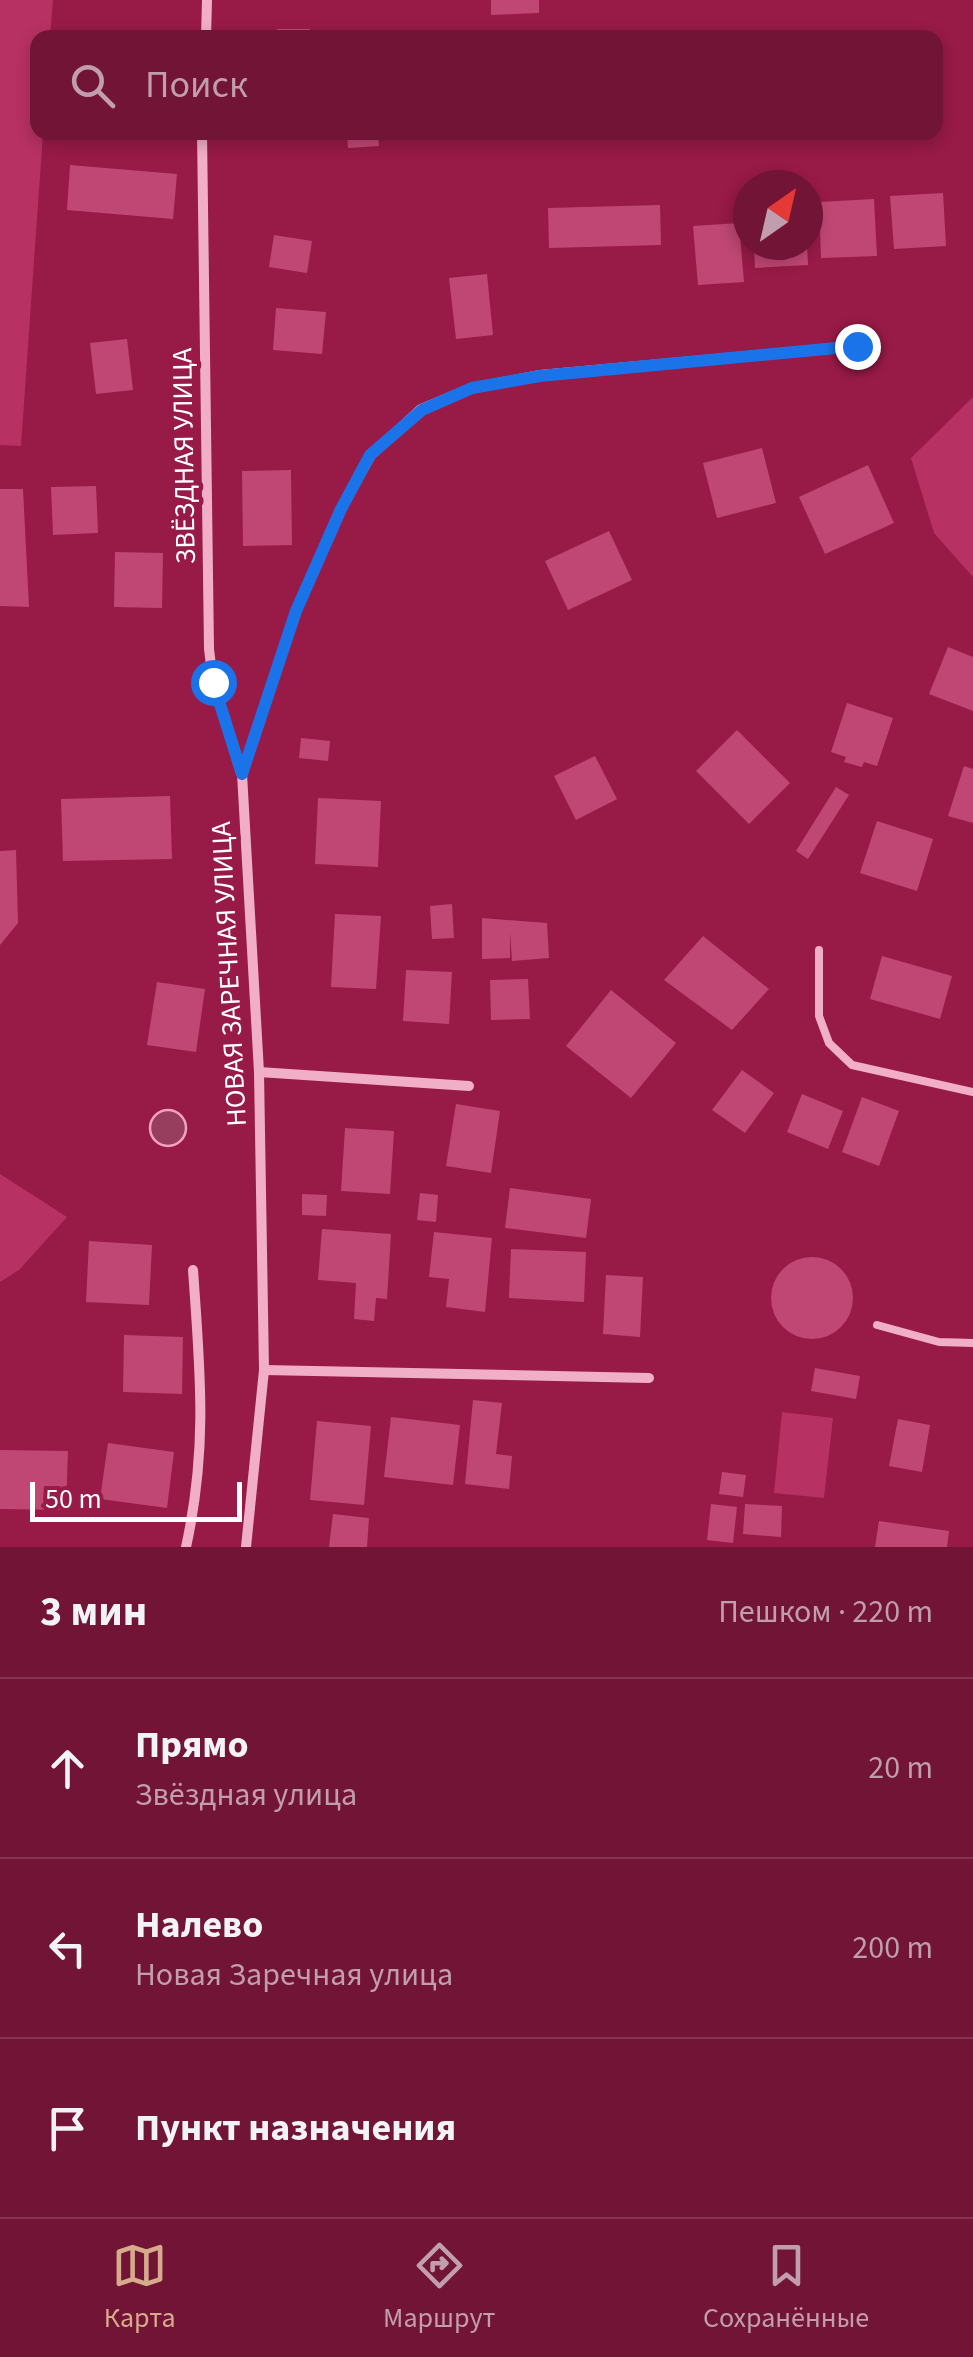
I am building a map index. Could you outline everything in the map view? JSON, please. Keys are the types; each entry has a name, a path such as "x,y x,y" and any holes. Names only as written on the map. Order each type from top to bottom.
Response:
{"street":[{"path":"206,30 207,0"},
{"name":"ЗВЁЗДНАЯ УЛИЦА","path":"202,140 209,648 213,682 242,774"},
{"name":"НОВАЯ ЗАРЕЧНАЯ УЛИЦА","path":"246,1547 264,1370 259,1072 242,774 296,611 341,509 370,455 422,410 472,388 540,376 857,346"},
{"path":"259,1072 469,1086"},
{"path":"186,1547 202,1454 193,1270"},
{"path":"264,1370 649,1378"}],"lane":[{"path":"819,950 819,1016 829,1043 852,1065 973,1092"},
{"path":"876,1325 939,1342 973,1344"}],"shaded area":[{"path":"0,0 53,0 51,30 30,30 30,140 43,140 21,446 0,445"},
{"path":"973,397 973,577 934,533 911,458"},
{"path":"168,1110 180,1116 186,1128 180,1140 168,1146 156,1140 150,1128 156,1116"},
{"path":"0,1174 67,1217 19,1270 0,1282"},
{"path":"782,1412 833,1418 824,1498 774,1493"}],"building":[{"path":"491,0 539,0 539,13 491,15"},
{"path":"348,140 379,140 379,146 348,148"},
{"path":"70,165 177,174 173,219 67,210"},
{"path":"943,193 946,246 894,249 890,196"},
{"path":"874,199 877,256 823,258 823,202"},
{"path":"660,205 661,245 549,248 548,208"},
{"path":"733,223 733,260 742,260 744,282 698,285 693,226"},
{"path":"274,235 312,241 307,273 269,267"},
{"path":"755,260 808,260 808,265 755,268"},
{"path":"487,274 493,335 456,339 449,278"},
{"path":"276,308 326,312 322,354 273,350"},
{"path":"127,339 133,390 96,394 90,343"},
{"path":"762,448 776,503 717,518 703,463"},
{"path":"868,465 894,523 825,554 799,497"},
{"path":"291,470 292,545 243,546 242,471"},
{"path":"96,486 98,533 53,535 51,487"},
{"path":"0,489 23,489 29,607 0,606"},
{"path":"609,531 632,580 568,610 545,561"},
{"path":"115,552 163,553 162,608 114,607"},
{"path":"948,647 973,657 973,711 929,694"},
{"path":"847,703 893,718 877,766 844,762 846,757 831,752"},
{"path":"737,730 790,783 749,824 696,771"},
{"path":"301,738 330,741 328,761 299,758"},
{"path":"595,756 617,799 576,820 554,776"},
{"path":"964,766 973,769 973,823 948,816"},
{"path":"836,787 849,795 808,859 796,851"},
{"path":"170,796 172,859 63,861 61,799"},
{"path":"318,798 381,801 378,867 315,864"},
{"path":"877,821 933,839 917,891 860,873"},
{"path":"16,850 18,923 0,945 0,851"},
{"path":"452,904 454,938 432,939 430,906"},
{"path":"335,914 381,916 376,989 331,987"},
{"path":"482,918 547,923 549,958 512,961 510,932 510,958 482,959"},
{"path":"703,936 769,989 732,1030 664,980"},
{"path":"882,956 952,976 940,1019 870,999"},
{"path":"406,970 452,972 449,1024 403,1021"},
{"path":"528,979 530,1019 491,1020 490,980"},
{"path":"157,982 205,989 196,1052 147,1045"},
{"path":"611,990 676,1043 631,1098 566,1046"},
{"path":"742,1070 774,1093 745,1133 712,1110"},
{"path":"802,1094 843,1111 828,1149 787,1132"},
{"path":"862,1097 899,1111 879,1166 842,1152"},
{"path":"456,1104 500,1111 491,1173 446,1166"},
{"path":"345,1128 394,1131 390,1194 341,1191"},
{"path":"510,1188 591,1199 586,1238 505,1228"},
{"path":"420,1193 438,1195 436,1222 417,1220"},
{"path":"302,1194 327,1195 326,1216 302,1215"},
{"path":"322,1229 391,1234 387,1299 376,1298 374,1321 354,1319 356,1283 318,1280"},
{"path":"434,1232 492,1238 485,1312 446,1307 449,1279 429,1277"},
{"path":"89,1241 152,1245 149,1305 86,1302"},
{"path":"511,1249 586,1252 584,1302 509,1298"},
{"path":"812,1257 828,1260 841,1269 850,1282 850,1314 841,1327 828,1336 812,1339 796,1336 783,1327 774,1314 771,1298 774,1282 783,1269 796,1260"},
{"path":"606,1275 643,1277 640,1337 603,1334"},
{"path":"124,1335 183,1337 182,1394 123,1392"},
{"path":"815,1368 860,1376 856,1399 811,1391"},
{"path":"473,1400 502,1403 496,1454 512,1456 509,1489 465,1484"},
{"path":"391,1417 460,1425 453,1485 384,1477"},
{"path":"898,1419 930,1425 922,1472 889,1466"},
{"path":"317,1421 371,1426 364,1505 310,1500"},
{"path":"108,1443 174,1452 167,1508 100,1499"},
{"path":"0,1450 68,1451 66,1510 0,1509"},
{"path":"722,1472 746,1475 743,1497 719,1494"},
{"path":"711,1504 737,1507 733,1543 707,1540"},
{"path":"745,1504 782,1506 781,1537 743,1534"},
{"path":"333,1514 369,1518 367,1547 329,1547"},
{"path":"879,1521 949,1531 947,1547 875,1547"}],"route":[{"path":"213,682 242,774 296,611 341,509 370,455 422,410 472,388 540,376 857,346"}]}
